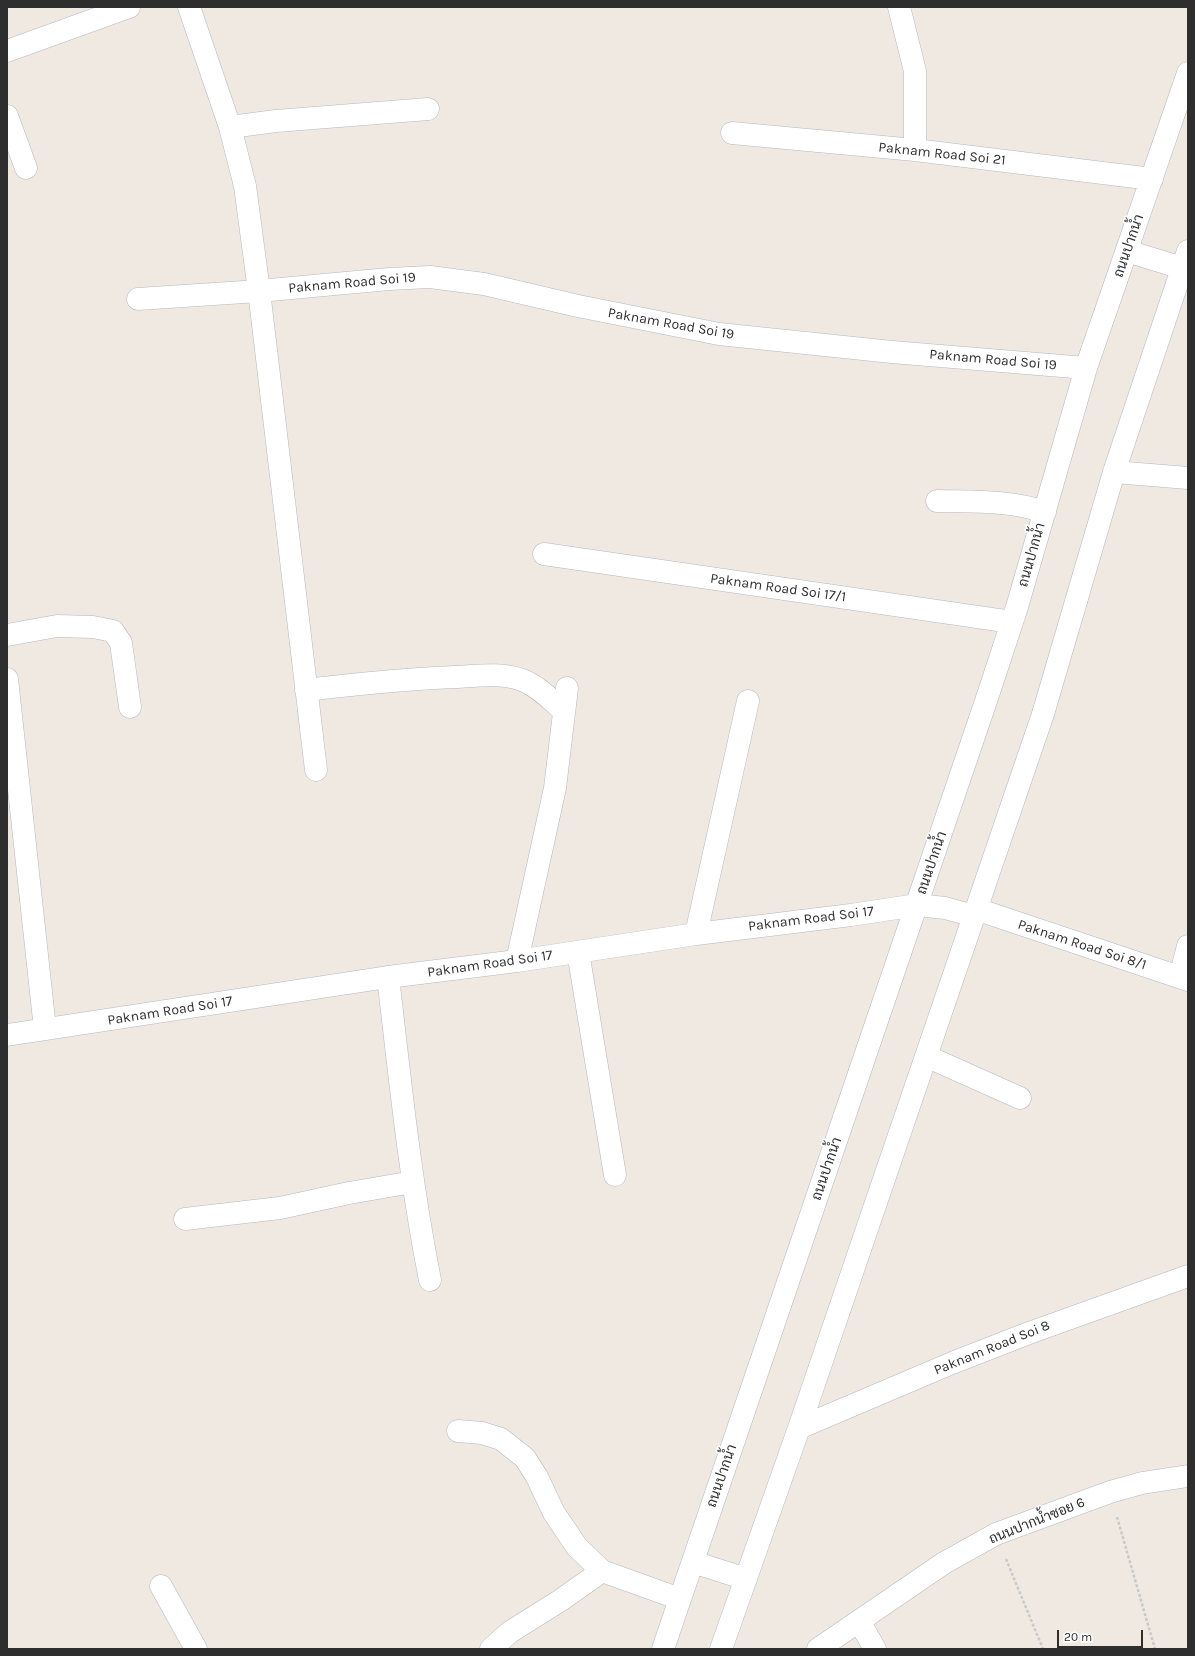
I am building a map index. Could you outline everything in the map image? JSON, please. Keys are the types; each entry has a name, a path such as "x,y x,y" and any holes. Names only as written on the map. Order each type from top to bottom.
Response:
{"street":[{"path":"7,51 129,7"},
{"path":"189,7 230,127 245,186 259,291 316,770"},
{"path":"899,7 915,72 915,150"},
{"name":"ถนนปากน้ำ","path":"663,1649 1012,622 1086,368 1188,73"},
{"path":"230,127 276,121 428,109"},
{"path":"7,116 26,168"},
{"name":"Paknam Road Soi 21","path":"732,133 915,150 1152,179"},
{"path":"721,1649 799,1428 1043,714 1114,472 1186,263 1127,251"},
{"name":"Paknam Road Soi 19","path":"138,299 430,277 484,284 585,308 719,334 892,352 1086,368"},
{"path":"1114,472 1188,478"},
{"path":"937,501 1004,503 1029,507 1044,512"},
{"name":"Paknam Road Soi 17/1","path":"544,554 1012,622"},
{"path":"7,635 57,626 93,627 113,631 121,643 130,707"},
{"path":"306,690 407,679 494,676 513,677 536,688 564,711"},
{"path":"7,679 46,1029"},
{"path":"517,961 555,788 563,736 567,688"},
{"path":"696,934 748,701"},
{"name":"Paknam Road Soi 17","path":"7,1035 696,934 851,915 917,905 975,913"},
{"name":"Paknam Road Soi 8/1","path":"975,913 1184,978"},
{"path":"1184,978 1188,946"},
{"path":"578,952 615,1175"},
{"path":"388,978 413,1182 430,1280"},
{"path":"926,1056 1020,1098"},
{"path":"185,1219 280,1208 349,1193 413,1182"},
{"name":"Paknam Road Soi 8","path":"799,1428 952,1363 1029,1333 1188,1276"},
{"path":"458,1431 482,1433 501,1439 525,1458 537,1477 554,1514 577,1547 602,1571 680,1599"},
{"name":"ถนนปากน้ำซอย 6","path":"818,1649 944,1563 996,1534 1110,1492 1142,1483 1188,1476"},
{"path":"693,1562 746,1579"},
{"path":"491,1649 510,1632 561,1600 602,1571"},
{"path":"161,1586 196,1649"},
{"path":"859,1621 875,1649"}],"path":[{"path":"1110,1492 1155,1649"},
{"path":"996,1534 1043,1649"}]}
